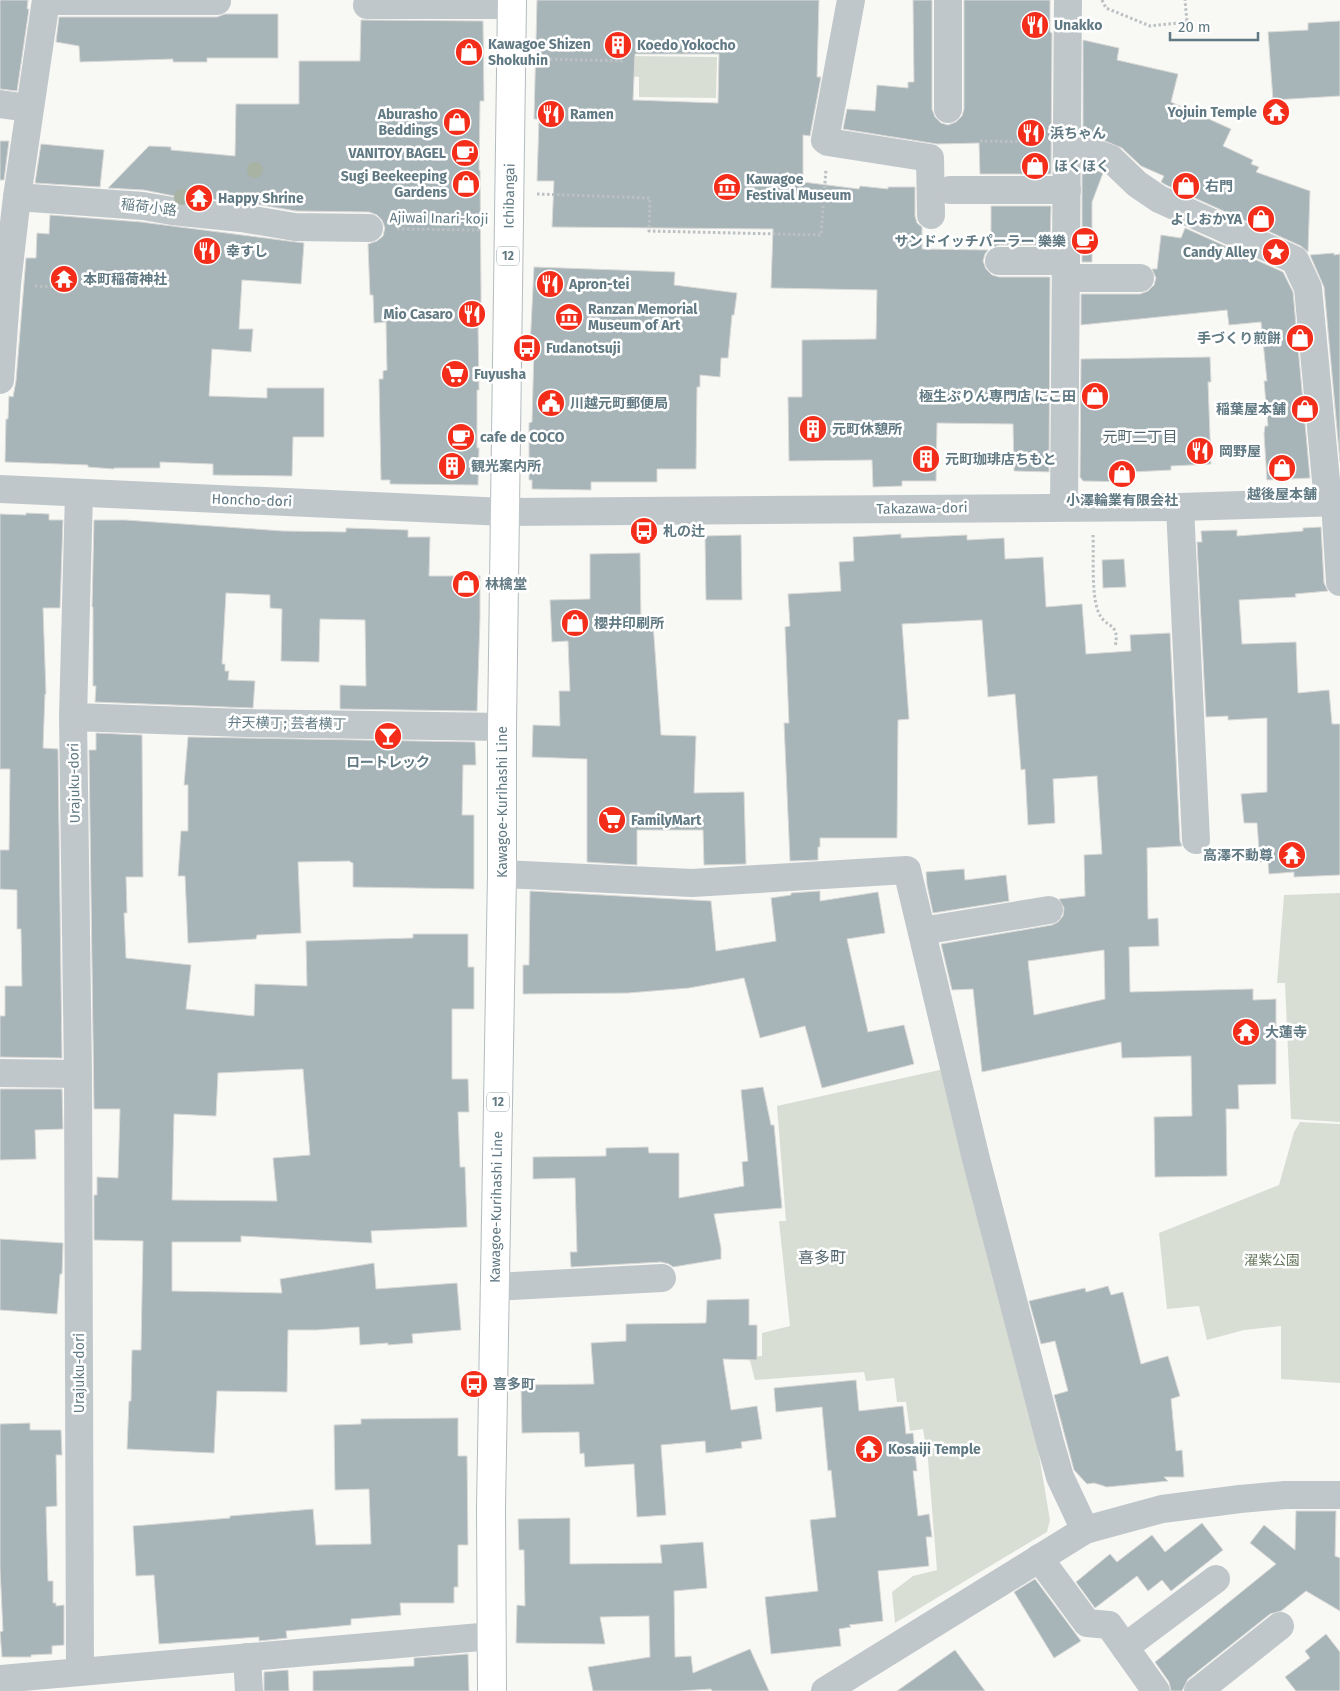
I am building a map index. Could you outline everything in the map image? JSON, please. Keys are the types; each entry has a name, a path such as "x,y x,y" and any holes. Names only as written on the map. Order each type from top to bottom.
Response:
{"main road":[{"name":"Ichibangai","path":"505,512 512,3"},
{"name":"Kawagoe-Kurihashi Line","path":"492,1691 491,1508 502,874 505,512"}],"street":[{"path":"0,380 7,284 17,196 46,0 217,0"},
{"path":"851,0 825,140 930,158 931,215"},
{"path":"948,0 948,109"},
{"path":"1064,507 1068,0"},
{"path":"367,5 512,3"},
{"path":"0,104 29,108"},
{"path":"1067,143 1111,159 1137,184 1159,199 1295,260 1308,288 1334,502 1340,582"},
{"path":"950,190 1067,190"},
{"name":"稲荷小路","path":"17,196 142,206 241,218 295,227 369,228"},
{"path":"999,261 1140,278"},
{"name":"Honcho-dori","path":"0,489 505,512"},
{"name":"Urajuku-dori","path":"79,493 73,717 78,1074 92,1678"},
{"name":"Takazawa-dori","path":"505,512 1180,507 1334,502"},
{"path":"1180,507 1196,840"},
{"name":"弁天横丁; 芸者横丁","path":"73,717 244,723 502,727"},
{"path":"502,874 692,883 908,870 976,1159 1053,1451 1060,1477 1085,1530"},
{"path":"922,931 1049,910"},
{"path":"0,1073 78,1074"},
{"path":"494,1287 662,1278"},
{"path":"825,1691 1085,1530 1162,1509 1240,1499 1340,1494"},
{"path":"1040,1558 1088,1623 1109,1625 1156,1691"},
{"path":"1125,1647 1216,1579"},
{"path":"1198,1691 1280,1626"},
{"path":"0,1679 92,1678 247,1657 492,1636"},
{"path":"247,1657 249,1691"}],"path":[{"path":"1102,0 1106,8 1150,26 1187,22 1185,0"},
{"path":"511,59 624,60"},
{"path":"980,141 1067,143"},
{"path":"509,193 650,198 648,231 821,235 828,142"},
{"name":"Ajiwai Inari-koji","path":"369,228 508,231"},
{"path":"7,284 72,288"},
{"path":"1092,507 1095,600 1098,613 1114,628 1117,636 1114,647"}],"green space":[{"path":"628,56 717,57 716,98 639,97 639,77 628,76"},
{"path":"1340,893 1340,1122 1291,1119 1285,983 1277,983 1284,895"},
{"path":"944,1069 1037,1443 1050,1520 1047,1532 895,1623 892,1592 913,1576 937,1570 928,1460 923,1429 910,1431 906,1402 897,1402 894,1378 866,1381 864,1372 755,1380 749,1357 762,1356 762,1333 790,1326 779,1221 786,1221 777,1106"},
{"name":"濯紫公園","path":"1300,1122 1340,1124 1340,1383 1281,1379 1281,1326 1244,1330 1207,1340 1199,1306 1167,1309 1159,1233 1279,1185 1294,1132"}],"building":[{"path":"0,0 28,0 27,9 29,9 17,91 0,89"},
{"path":"537,0 819,0 817,77 821,77 810,136 803,135 803,182 859,189 860,186 888,189 888,187 915,187 915,216 917,223 922,227 922,249 988,250 983,261 986,269 992,275 999,277 1050,277 1049,472 1014,471 1013,424 937,423 936,481 902,481 902,486 873,487 872,460 789,461 788,397 802,397 802,340 876,339 877,290 771,288 773,229 552,227 554,181 537,181 539,119 534,119","holes":["635,54 719,54 718,103 633,100"]},
{"path":"913,0 932,0 932,109 935,117 941,123 948,125 956,122 962,116 964,109 964,0 1050,0 1050,32 1052,33 1051,174 980,174 979,143 937,144 843,129 847,109 875,111 877,85 908,88 908,82 914,82"},
{"path":"225,14 278,14 278,58 207,58 207,62 173,62 173,59 80,62 79,46 56,42 59,17 217,17"},
{"path":"361,20 483,21 484,101 480,101 479,170 481,323 478,323 478,485 390,484 390,480 381,480 379,379 383,379 383,371 387,370 386,322 374,323 373,295 370,295 368,244 377,241 383,236 385,228 382,220 377,215 369,212 296,211 243,202 174,196 144,190 108,188 149,146 171,147 171,150 235,156 236,104 299,104 299,61 360,61"},
{"path":"1340,21 1340,96 1273,100 1268,32 1308,30 1308,23"},
{"path":"1083,40 1119,48 1117,60 1178,74 1171,102 1231,129 1223,146 1253,160 1251,164 1259,167 1256,172 1310,191 1308,252 1301,246 1166,185 1161,182 1164,176 1141,166 1122,148 1083,132"},
{"path":"0,141 9,141 4,180 0,180"},
{"path":"41,144 104,150 100,187 35,183"},
{"path":"1082,165 1103,173 1092,202 1092,262 1082,262"},
{"path":"991,206 1051,206 1050,245 999,245 991,248"},
{"path":"50,215 141,222 304,243 301,284 242,280 239,329 253,329 251,352 212,349 209,396 267,398 267,388 324,388 324,437 293,437 292,476 213,475 213,464 160,462 160,468 114,469 88,467 88,465 5,462 6,419 8,419 9,396 13,397 16,381 26,258 36,258 37,233 49,234"},
{"path":"1185,228 1283,272 1293,292 1310,478 1267,480 1264,434 1265,426 1268,426 1264,381 1267,381 1261,322 1229,325 1227,310 1081,325 1081,294 1140,294 1148,291 1154,285 1156,278 1152,269 1157,269 1161,235 1181,238"},
{"path":"1334,253 1334,255 1340,254 1340,462 1324,287 1310,255"},
{"path":"534,267 675,272 674,285 737,293 734,315 732,315 728,358 721,358 720,377 700,375 700,387 697,387 696,469 657,469 657,482 591,482 591,490 532,489 532,480 529,480 529,423 532,422 534,349 530,348"},
{"path":"1210,357 1211,382 1208,382 1211,464 1171,466 1171,470 1132,472 1132,482 1083,481 1080,477 1081,359"},
{"path":"26,513 49,514 49,520 63,520 60,608 43,608 46,694 43,748 58,749 62,1058 0,1057 0,1016 5,1016 5,986 22,986 21,929 17,929 17,890 0,889 0,850 9,850 10,769 0,769 0,514 26,515"},
{"path":"94,520 125,520 283,531 346,532 346,528 408,530 408,537 430,537 429,576 480,576 477,711 340,709 340,685 366,686 365,620 320,619 319,662 281,661 282,609 270,608 270,595 226,593 222,664 225,664 225,671 229,671 228,680 255,681 253,708 95,702 96,686 93,686 92,607"},
{"path":"1321,527 1324,583 1328,591 1295,594 1296,597 1239,600 1242,644 1296,642 1298,693 1329,690 1332,724 1340,724 1340,875 1294,877 1294,872 1269,874 1268,862 1260,862 1257,823 1244,823 1241,794 1267,792 1267,718 1228,720 1228,716 1206,717 1197,542 1202,542 1201,531 1237,530 1237,536 1303,531 1303,528"},
{"path":"901,534 901,538 967,535 967,540 1004,538 1005,559 1043,557 1046,607 1082,604 1086,654 1131,651 1130,635 1170,633 1180,841 1182,846 1147,848 1148,919 1158,918 1159,946 1129,947 1130,992 1253,989 1253,1000 1276,999 1276,1084 1238,1085 1239,1109 1226,1109 1227,1176 1155,1177 1154,1117 1192,1116 1191,1056 1122,1058 1121,1042 982,1072 973,989 952,990 941,944 1052,925 1058,922 1063,916 1064,908 1059,899 1085,896 1084,855 1102,854 1097,776 1053,779 1055,823 1028,825 1025,769 1021,770 1015,694 988,697 982,620 902,624 909,719 898,720 897,838 820,838 818,860 790,861 784,723 789,723 785,627 790,626 788,594 841,591 839,562 854,561 853,537","holes":["1104,950 1105,999 1034,1015 1028,961"]},
{"path":"741,535 742,600 706,600 705,536"},
{"path":"640,553 641,624 653,623 661,735 696,736 694,793 744,792 746,864 704,865 703,830 637,830 637,865 587,862 587,759 532,757 533,725 560,726 559,691 570,691 568,641 552,642 550,600 590,599 590,554"},
{"path":"1124,559 1126,587 1103,588 1102,560"},
{"path":"96,733 142,735 143,877 126,877 127,913 124,913 126,958 191,965 186,1009 254,1016 255,984 307,986 306,941 413,938 413,934 468,934 468,967 474,967 474,1009 452,1009 452,1079 468,1079 469,1112 458,1112 460,1167 465,1167 467,1227 371,1231 372,1243 241,1236 241,1242 172,1242 172,1291 282,1293 280,1279 374,1263 376,1289 457,1283 461,1330 412,1334 413,1343 360,1345 359,1327 288,1330 287,1392 217,1391 214,1453 127,1449 129,1401 131,1401 132,1350 141,1350 143,1241 94,1240 94,1195 97,1195 97,1177 118,1178 120,1109 94,1109 89,750 96,750","holes":["303,1069 310,1155 273,1158 277,1201 172,1200 174,1114 216,1116 218,1073"]},
{"path":"188,737 475,742 476,765 463,765 462,815 474,815 474,889 353,887 353,863 350,861 298,862 301,933 257,935 256,939 188,943 185,876 178,876 181,831 188,831 188,785 184,785"},
{"path":"964,869 965,880 1006,875 1009,901 933,913 926,872"},
{"path":"530,891 711,901 716,951 776,941 771,898 791,895 791,893 820,891 820,901 878,892 885,933 847,939 868,1032 904,1025 914,1064 822,1088 805,1026 760,1038 744,978 689,988 628,993 523,994 523,965 529,965"},
{"path":"763,1087 771,1125 774,1125 782,1208 714,1214 721,1248 721,1259 673,1267 661,1262 571,1267 570,1252 577,1252 575,1178 533,1179 533,1157 606,1156 606,1148 648,1147 649,1153 679,1153 679,1198 744,1186 742,1162 748,1161 741,1090"},
{"path":"0,1089 62,1089 63,1129 35,1130 36,1159 0,1160"},
{"path":"0,1239 63,1243 62,1274 60,1274 57,1314 0,1310"},
{"path":"1108,1286 1111,1295 1123,1292 1141,1364 1168,1356 1180,1396 1171,1399 1176,1451 1182,1450 1184,1477 1164,1477 1168,1481 1107,1487 1094,1483 1087,1484 1074,1470 1054,1395 1068,1391 1055,1341 1041,1344 1029,1301 1085,1288 1086,1292"},
{"path":"749,1299 749,1325 757,1325 757,1360 723,1359 731,1410 757,1406 762,1439 741,1442 742,1448 706,1453 705,1441 661,1445 666,1515 637,1517 634,1464 585,1467 584,1453 580,1454 579,1432 522,1433 521,1385 594,1384 591,1343 626,1341 626,1324 706,1323 707,1300"},
{"path":"856,1380 859,1411 903,1406 906,1434 913,1433 917,1471 913,1471 918,1516 929,1514 932,1537 926,1537 929,1566 878,1571 883,1621 849,1625 851,1627 839,1629 841,1646 771,1654 765,1597 818,1591 810,1520 836,1517 831,1470 828,1471 822,1407 776,1412 774,1388"},
{"path":"458,1418 458,1456 467,1456 468,1545 458,1545 458,1587 454,1587 454,1603 400,1603 401,1615 351,1619 351,1625 286,1631 287,1638 259,1641 259,1637 159,1644 154,1575 136,1576 133,1526 313,1509 316,1545 371,1544 369,1489 335,1490 334,1425 361,1424 361,1419"},
{"path":"30,1423 30,1430 61,1430 62,1455 56,1455 57,1506 46,1507 48,1581 53,1581 53,1603 56,1603 56,1606 64,1605 64,1645 52,1646 52,1654 31,1655 31,1657 2,1657 0,1632 3,1631 0,1568 0,1424"},
{"path":"1296,1511 1336,1511 1335,1556 1340,1558 1340,1611 1306,1591 1281,1611 1270,1614 1188,1679 1182,1691 1171,1691 1169,1682 1155,1662 1276,1564 1250,1543 1264,1525 1295,1550"},
{"path":"570,1518 570,1564 662,1563 660,1545 703,1542 707,1588 674,1591 675,1657 691,1656 693,1673 750,1649 769,1691 712,1691 711,1689 593,1691 588,1667 650,1657 649,1616 600,1617 605,1644 516,1643 517,1605 525,1606 524,1550 519,1550 518,1519"},
{"path":"1202,1523 1223,1550 1171,1591 1162,1580 1148,1591 1137,1576 1095,1608 1076,1582 1110,1554 1117,1562 1152,1535 1165,1552"},
{"path":"1035,1579 1081,1641 1054,1658 1014,1592"},
{"path":"1326,1634 1340,1652 1340,1691 1296,1691 1285,1677 1310,1658 1305,1651"},
{"path":"955,1650 985,1691 897,1691"},
{"path":"468,1654 469,1691 313,1691 313,1671 414,1666 414,1658"},
{"path":"288,1670 289,1691 264,1691 264,1672"}],"place":[{"name":"Unakko","path":"1035,25"},
{"name":"Koedo Yokocho","path":"618,45"},
{"name":"Kawagoe Shizen Shokuhin","path":"469,52"},
{"name":"Yojuin Temple","path":"1276,112"},
{"name":"Ramen","path":"551,114"},
{"name":"Aburasho Beddings","path":"457,122"},
{"name":"浜ちゃん","path":"1031,133"},
{"name":"VANITOY BAGEL","path":"465,153"},
{"name":"ほくほく","path":"1035,166"},
{"name":"Sugi Beekeeping Gardens","path":"466,184"},
{"name":"右門","path":"1186,186"},
{"name":"Kawagoe Festival Museum","path":"727,187"},
{"name":"Happy Shrine","path":"199,198"},
{"name":"よしおかYA","path":"1261,219"},
{"name":"サンドイッチパーラー 樂樂","path":"1085,241"},
{"name":"幸すし","path":"207,251"},
{"name":"Candy Alley","path":"1276,252"},
{"name":"本町稲荷神社","path":"64,279"},
{"name":"Apron-tei","path":"550,284"},
{"name":"Mio Casaro","path":"472,314"},
{"name":"Ranzan Memorial Museum of Art","path":"569,317"},
{"name":"手づくり煎餅","path":"1300,338"},
{"name":"Fudanotsuji","path":"527,348"},
{"name":"Fuyusha","path":"455,374"},
{"name":"極生ぷりん専門店 にこ田","path":"1095,396"},
{"name":"川越元町郵便局","path":"551,403"},
{"name":"稲葉屋本舗","path":"1305,409"},
{"name":"元町休憩所","path":"813,429"},
{"name":"cafe de COCO","path":"461,437"},
{"name":"岡野屋","path":"1200,451"},
{"name":"元町珈琲店ちもと","path":"926,459"},
{"name":"観光案内所","path":"452,466"},
{"name":"越後屋本舗","path":"1282,468"},
{"name":"小澤輪業有限会社","path":"1122,474"},
{"name":"札の辻","path":"644,531"},
{"name":"林檎堂","path":"466,584"},
{"name":"櫻井印刷所","path":"575,623"},
{"name":"ロートレック","path":"388,736"},
{"name":"FamilyMart","path":"612,820"},
{"name":"高澤不動尊","path":"1292,855"},
{"name":"大蓮寺","path":"1246,1032"},
{"name":"喜多町","path":"474,1384"},
{"name":"Kosaiji Temple","path":"869,1449"}],"district":[{"name":"元町二丁目","path":"1140,437"},
{"name":"喜多町","path":"822,1257"}]}
